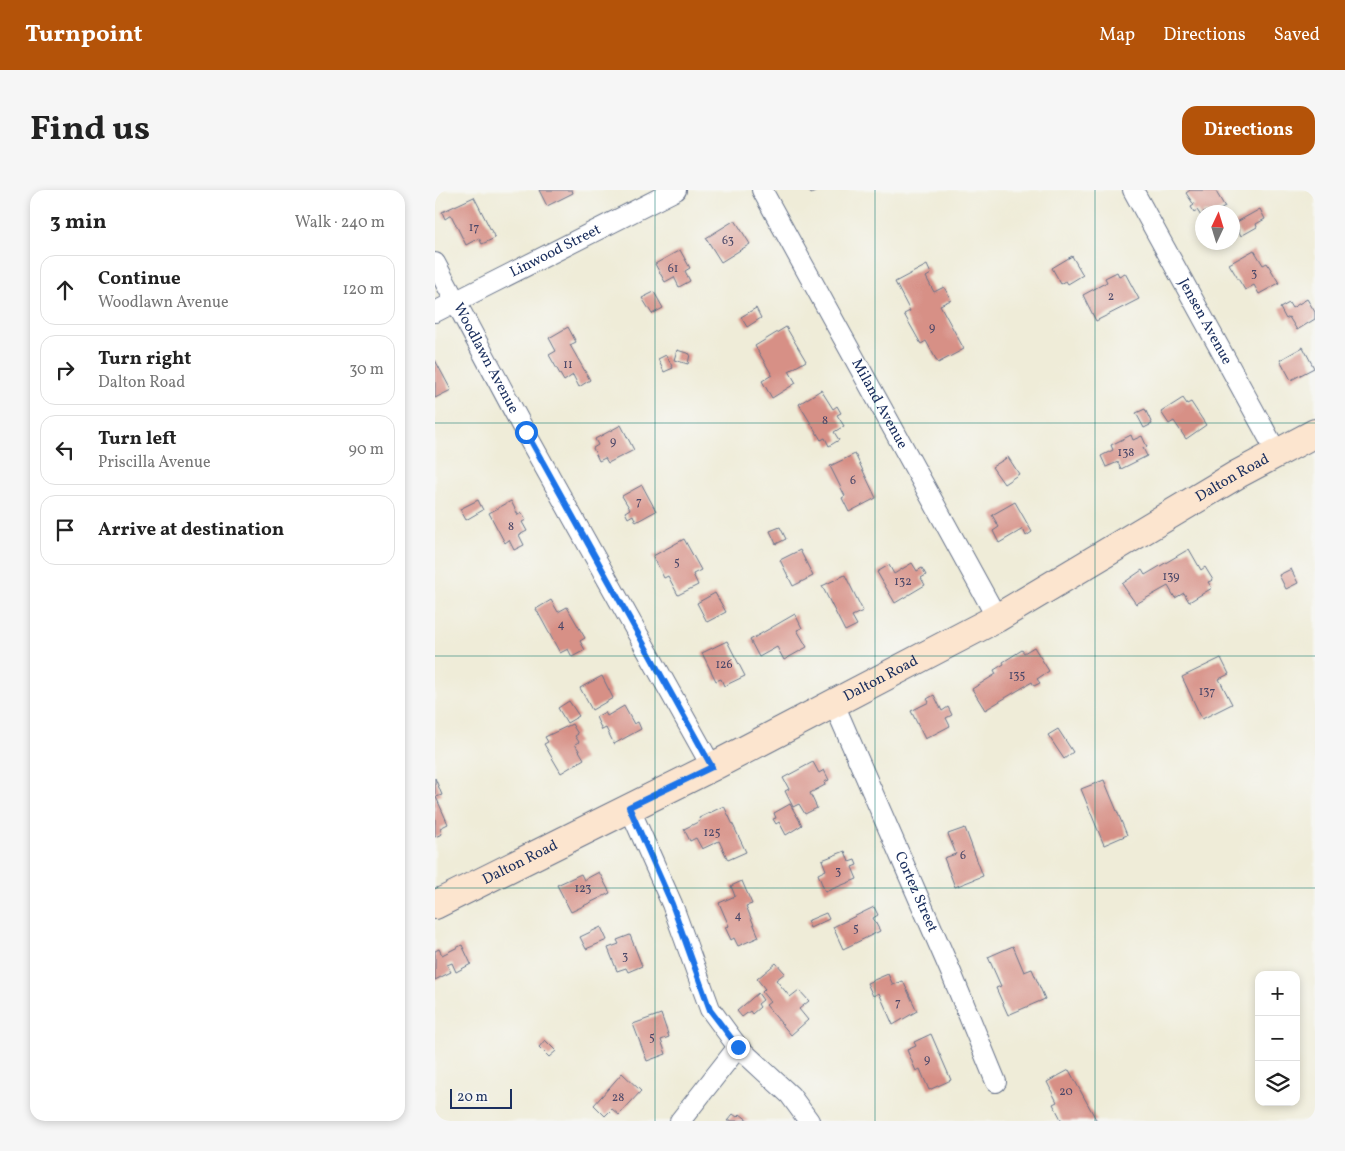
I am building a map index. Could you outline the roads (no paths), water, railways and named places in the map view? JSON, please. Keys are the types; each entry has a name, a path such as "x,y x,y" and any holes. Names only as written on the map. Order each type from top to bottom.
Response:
{"street":[{"name":"Linwood Street","path":"435,312 675,190"},
{"name":"Miland Avenue","path":"762,190 997,618"},
{"name":"Jensen Avenue","path":"1133,190 1277,453"},
{"name":"Woodlawn Avenue","path":"435,263 525,432 712,767"},
{"name":"Dalton Road","path":"435,905 712,767 997,618 1277,453 1315,433"},
{"name":"Cortez Street","path":"834,704 950,970 996,1082"},
{"path":"629,807 672,904 710,1010 738,1047 790,1096 809,1121"},
{"path":"680,1121 738,1047"}]}
